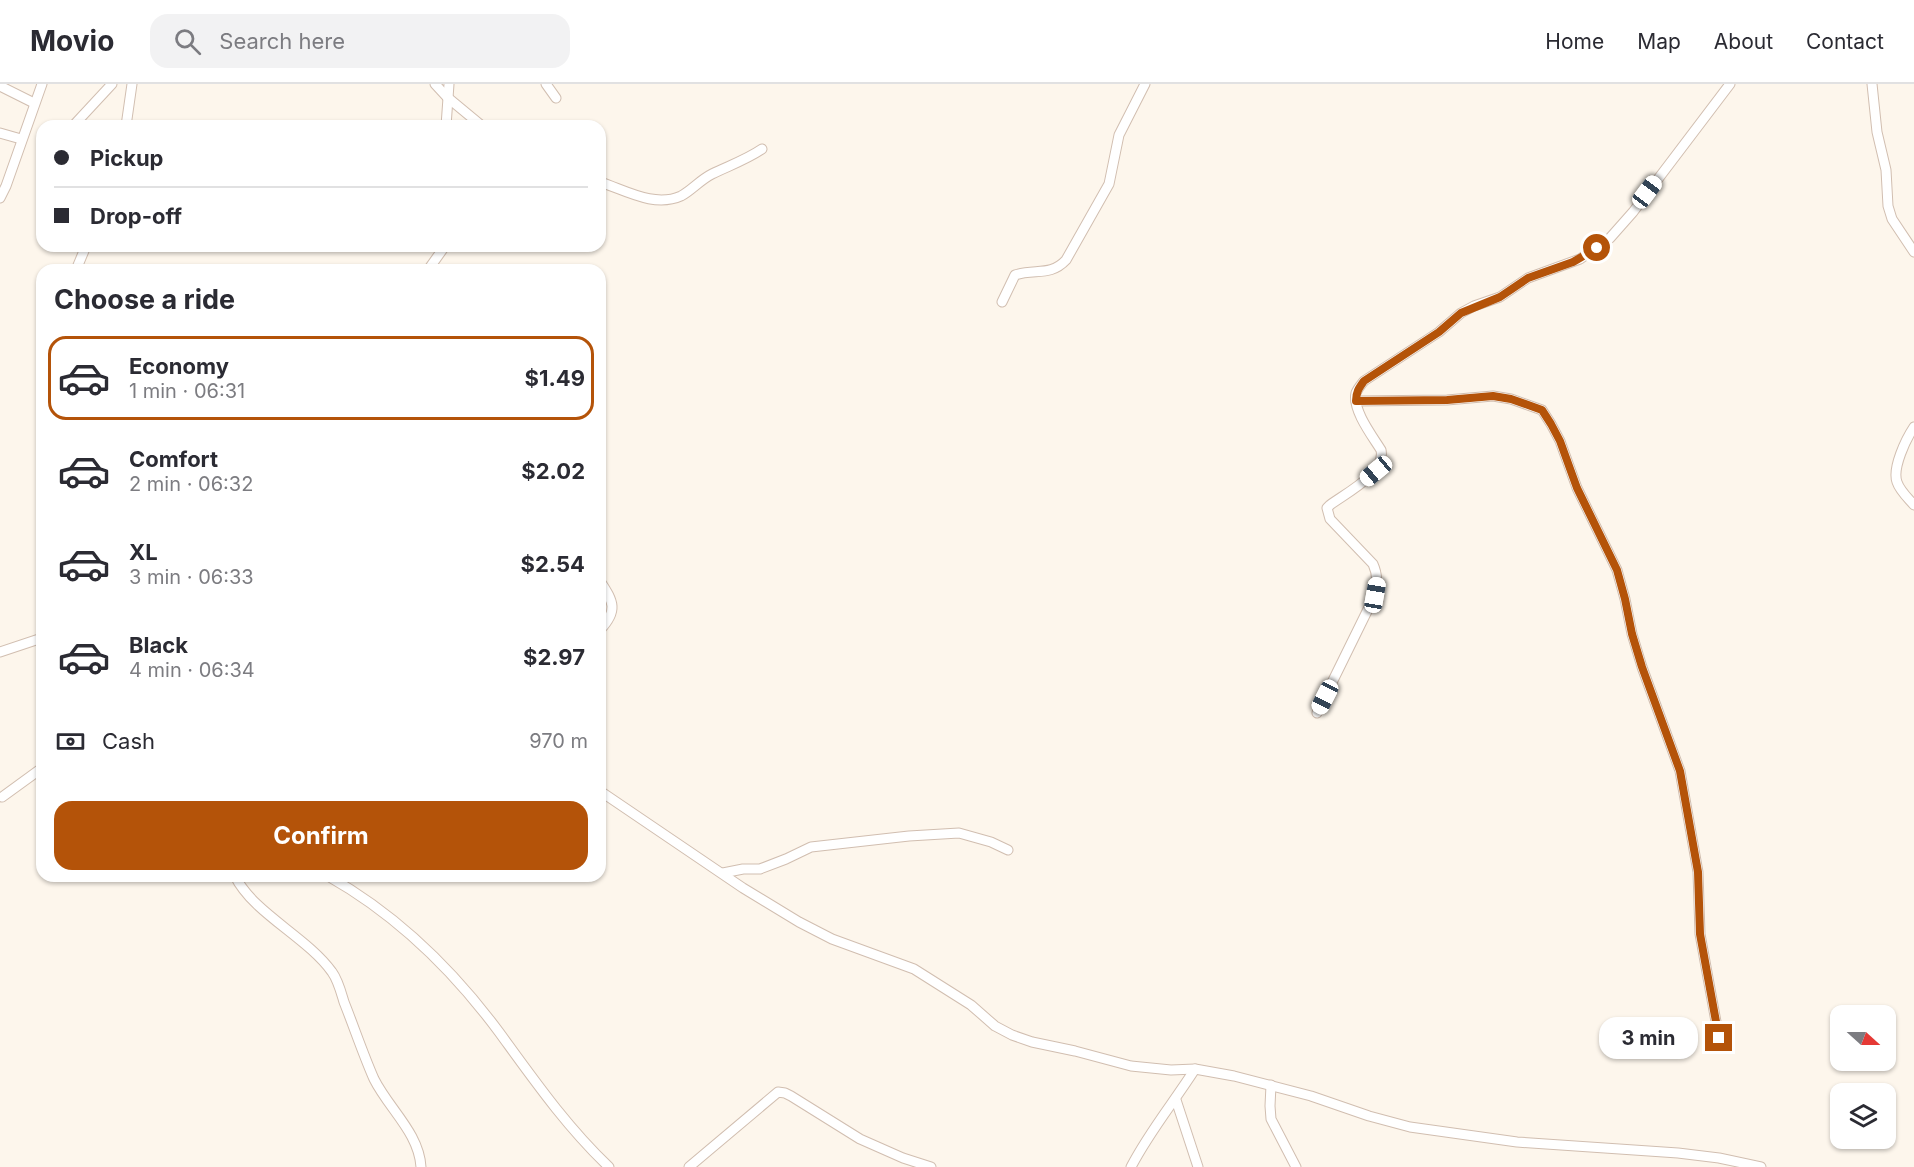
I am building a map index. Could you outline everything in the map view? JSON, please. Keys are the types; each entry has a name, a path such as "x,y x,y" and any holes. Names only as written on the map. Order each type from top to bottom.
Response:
{"street":[{"path":"0,198 42,84"},
{"path":"79,120 112,84"},
{"path":"127,120 132,84"},
{"path":"435,84 475,120"},
{"path":"446,120 449,84"},
{"path":"546,84 556,98"},
{"path":"1002,302 1015,275 1051,271 1059,268 1066,260 1109,184 1119,135 1145,84"},
{"path":"1317,713 1375,595 1377,583 1373,564 1330,519 1326,511 1330,505 1376,471 1383,457 1360,412 1356,401 1358,389 1364,381 1439,332 1461,313 1500,297 1528,278 1580,259 1610,238 1633,212 1730,84"},
{"path":"1872,84 1877,132 1886,170 1888,206 1892,219 1914,252"},
{"path":"0,86 34,103"},
{"path":"0,133 21,139"},
{"path":"606,184 637,195 662,200 678,197 709,176 762,149"},
{"path":"1356,401 1447,400 1493,396 1511,399 1542,410 1551,424 1560,441 1577,488 1617,570 1642,667 1680,771 1698,872 1700,934 1719,1038"},
{"path":"1914,427 1905,442 1896,471 1896,480 1901,491 1914,505"},
{"path":"606,591 610,597 612,609 606,623"},
{"path":"0,652 36,640"},
{"path":"2,797 36,772"},
{"path":"606,795 799,922 832,939 914,969 970,1005 995,1026 1012,1035 1039,1044 1131,1066 1210,1071 1311,1096 1410,1127 1517,1142 1678,1153 1719,1158 1761,1167"},
{"path":"723,873 743,869 760,869 786,860 811,847 909,836 959,833 991,842 1008,850"},
{"path":"238,882 246,895 313,950 334,974 375,1079 397,1116 411,1134 420,1157 421,1167"},
{"path":"338,882 367,900 404,929 449,972 498,1032 556,1111 609,1167"},
{"path":"1131,1167 1195,1069"},
{"path":"1271,1085 1271,1119 1296,1167"},
{"path":"689,1167 778,1092 791,1096 860,1139 903,1158 931,1167"},
{"path":"1176,1100 1198,1167"}],"route":[{"path":"1597,248 1580,259 1528,278 1500,297 1461,313 1439,332 1364,381 1358,389 1356,401 1447,400 1493,396 1511,399 1542,410 1551,424 1560,441 1577,488 1617,570 1642,667 1680,771 1698,872 1700,934 1719,1038"}]}
